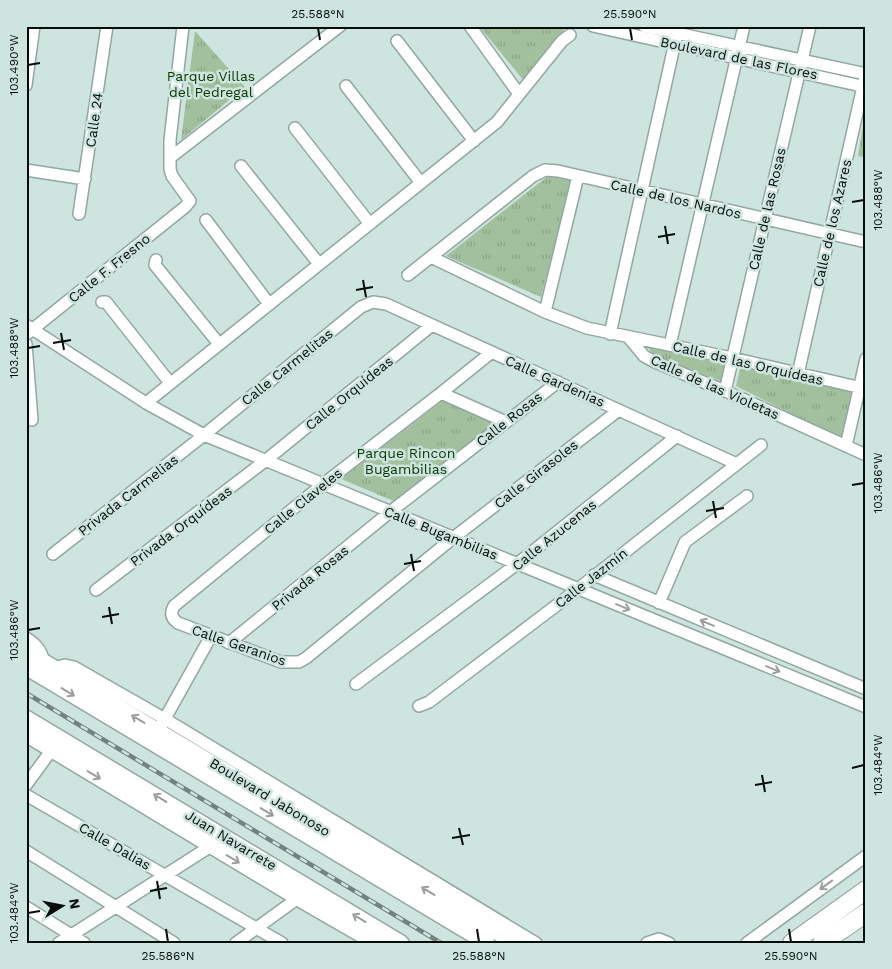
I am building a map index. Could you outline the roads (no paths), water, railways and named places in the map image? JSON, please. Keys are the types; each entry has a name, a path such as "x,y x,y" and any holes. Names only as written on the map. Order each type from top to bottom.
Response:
{"highway":[{"path":"792,943 866,890"},
{"path":"822,943 866,913"}],"main road":[{"name":"Boulevard Jabonoso","path":"46,659 88,682 158,731 488,943"},
{"name":"Boulevard Jabonoso","path":"26,667 158,731 196,746 314,816 515,943"},
{"path":"26,718 56,744"},
{"path":"26,734 56,744"},
{"name":"Juan Navarrete","path":"56,744 211,846 376,943"},
{"name":"Juan Navarrete","path":"56,744 401,943"}],"street":[{"path":"26,85 34,26"},
{"name":"Calle 24","path":"80,214 107,26"},
{"path":"171,157 170,140 183,26"},
{"path":"171,157 340,26"},
{"path":"470,26 519,94"},
{"name":"Boulevard de las Flores","path":"593,26 612,30 676,33 739,46 864,87"},
{"name":"Boulevard de las Flores","path":"644,26 661,32 674,45 736,58 866,73"},
{"path":"670,345 744,26"},
{"name":"Calle de las Rosas","path":"725,391 810,26"},
{"path":"610,334 676,33"},
{"path":"146,403 497,122 562,41 570,35"},
{"path":"397,41 474,141"},
{"name":"Calle de los Azares","path":"798,374 866,73"},
{"path":"346,86 421,183"},
{"path":"295,128 370,224"},
{"name":"Calle F. Fresno","path":"28,330 185,208 190,201 189,191 171,157"},
{"path":"242,166 319,264"},
{"path":"26,170 85,179"},
{"name":"Calle de los Nardos","path":"431,257 532,176 545,170 558,171 866,242"},
{"path":"545,312 578,176"},
{"path":"206,220 269,304"},
{"path":"408,275 431,257 545,312 587,328 629,338"},
{"path":"156,260 155,265 219,344"},
{"path":"102,302 106,302 166,386"},
{"name":"Calle Gardenias","path":"373,302 386,304 737,464"},
{"name":"Calle Carmelitas","path":"204,435 361,307 373,302"},
{"name":"Calle Orquídeas","path":"265,462 432,325"},
{"name":"Calle Bugambilias","path":"28,330 146,403 204,435 265,462 866,707"},
{"name":"Calle de las Orquídeas","path":"629,338 732,358 862,388"},
{"name":"Calle de las Violetas","path":"629,338 644,356 655,362 725,391 866,455"},
{"path":"26,344 32,420"},
{"name":"Calle Claveles","path":"173,619 171,611 174,606 322,485 492,352"},
{"path":"846,446 862,388 866,359"},
{"name":"Calle Rosas","path":"390,512 558,382"},
{"path":"441,393 506,422"},
{"name":"Calle Girasoles","path":"306,658 452,538 619,410"},
{"name":"Privada Carmelias","path":"53,554 204,435"},
{"name":"Calle Azucenas","path":"356,684 517,564 677,436"},
{"name":"Calle Jazmín","path":"419,706 429,702 578,589 761,445"},
{"name":"Privada Orquídeas","path":"96,590 265,462"},
{"path":"659,603 685,542 747,496"},
{"name":"Privada Rosas","path":"230,643 390,512"},
{"path":"594,575 866,689"},
{"name":"Calle Geranios","path":"173,619 178,623 281,662 299,662 306,658"},
{"path":"158,731 211,636"},
{"path":"728,650 736,636"},
{"path":"26,638 34,643 46,659"},
{"path":"28,781 56,744"},
{"name":"Calle Dalias","path":"26,794 282,943"},
{"path":"314,816 536,943"},
{"path":"59,943 211,846"},
{"path":"26,851 174,943"},
{"path":"747,943 866,856"},
{"path":"236,943 298,898"},
{"path":"26,907 84,943"},
{"path":"647,943 659,939 669,943"}],"railway":[{"path":"26,693 441,943"}],"park label":[{"name":"Parque Villas del Pedregal","path":"211,84"},
{"name":"Parque Rincon Bugambilias","path":"406,462"}]}
